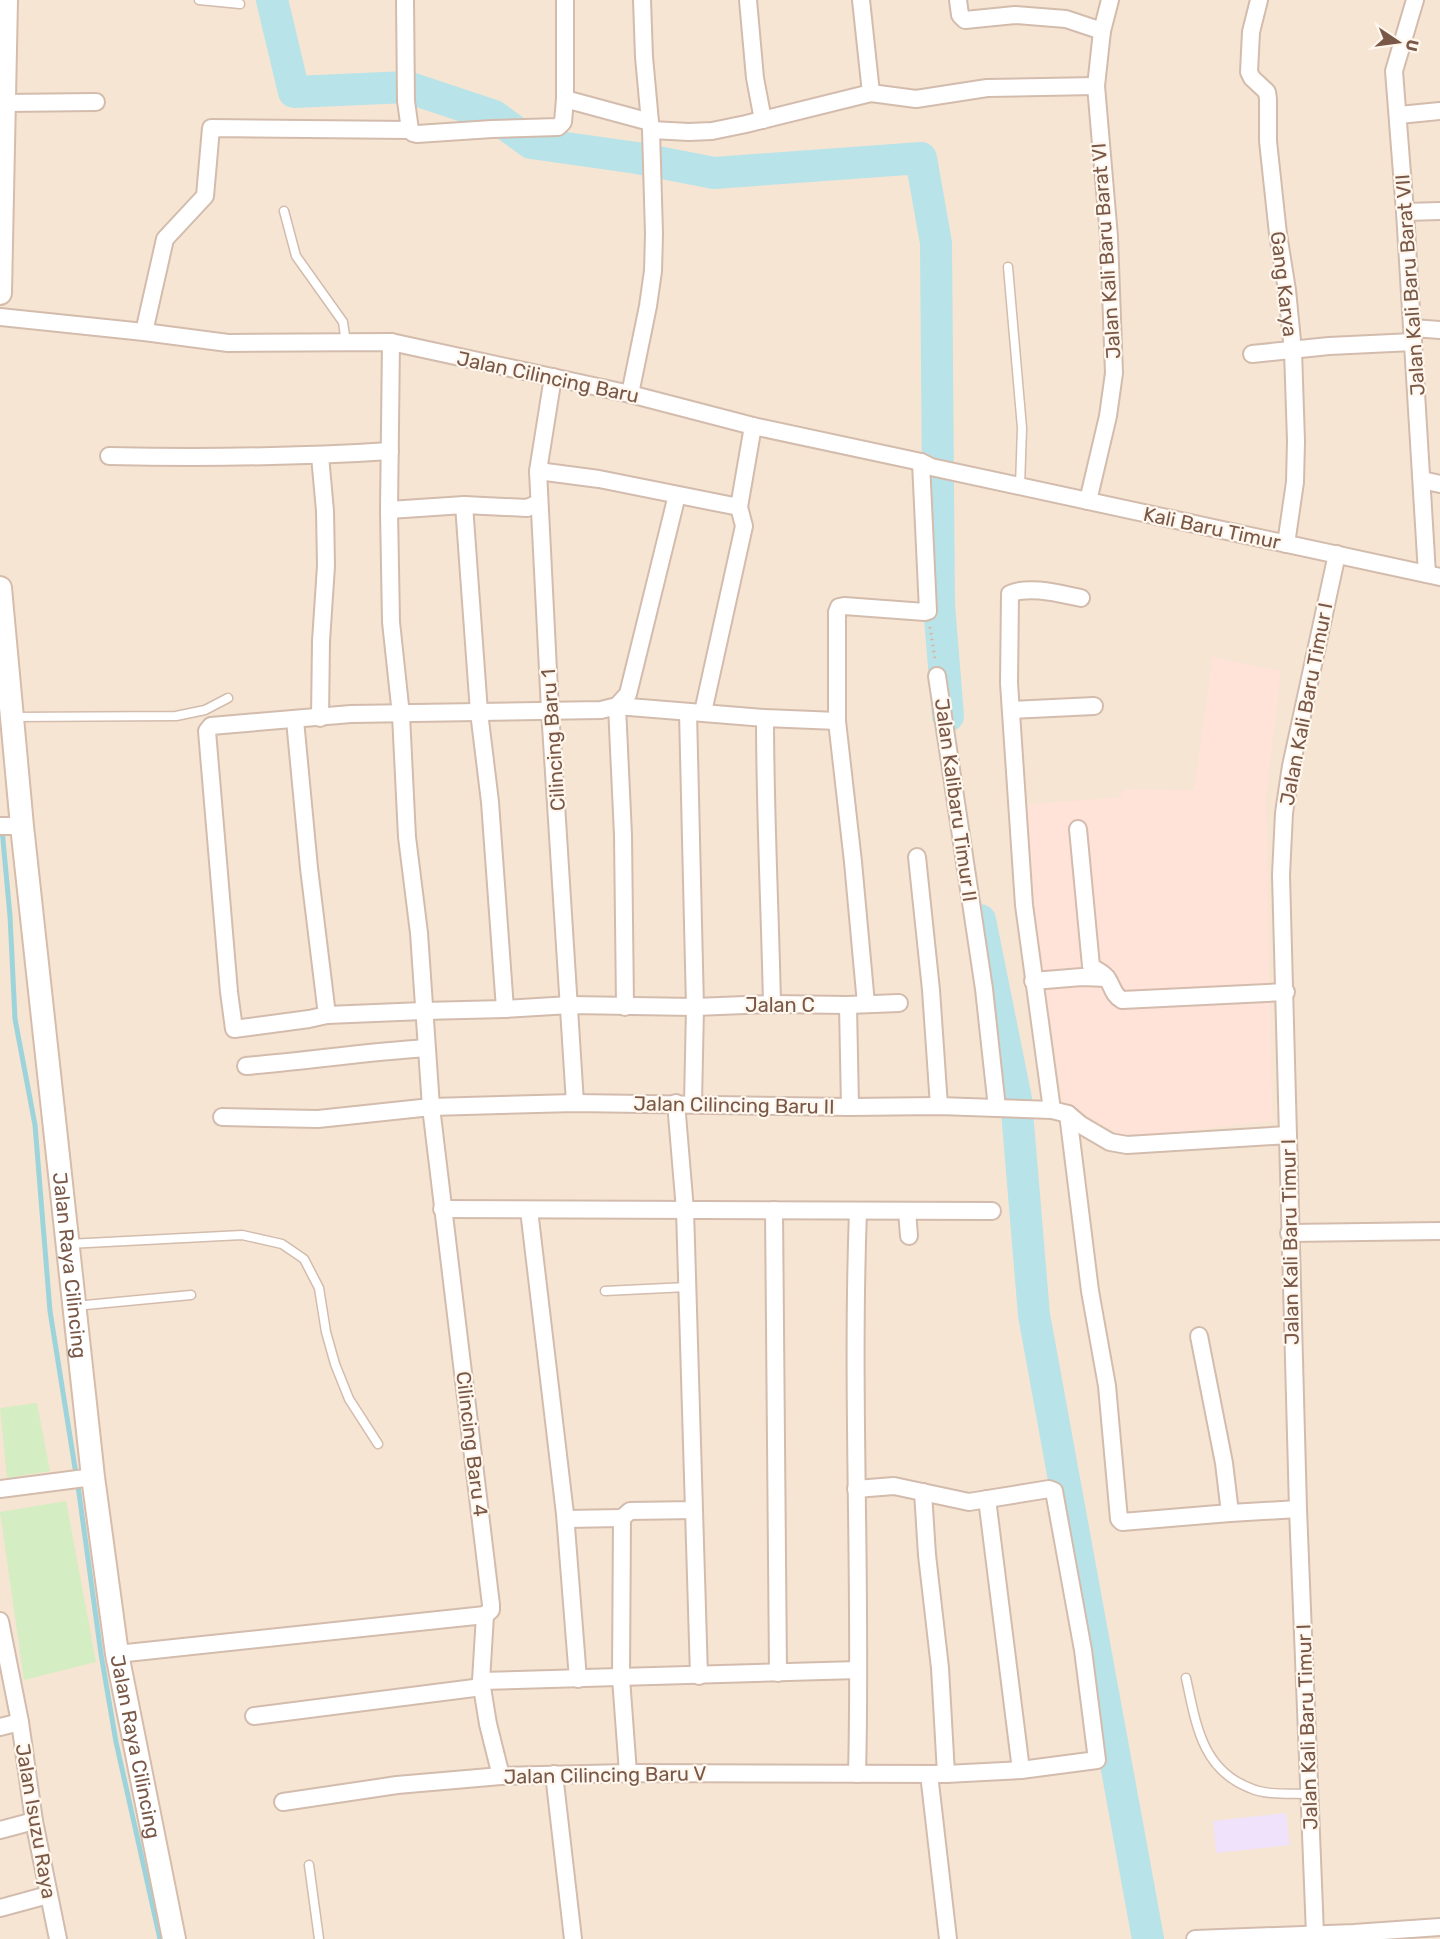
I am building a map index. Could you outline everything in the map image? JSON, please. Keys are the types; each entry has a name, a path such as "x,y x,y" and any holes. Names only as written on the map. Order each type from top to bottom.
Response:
{"street":[{"path":"0,293 6,0"},
{"path":"405,0 406,101 411,130"},
{"path":"144,332 165,239 205,196 211,128 411,130 417,134 492,129 558,128 563,122 565,99 566,0"},
{"path":"630,394 653,271 653,176 642,0"},
{"path":"748,0 755,78 763,120"},
{"path":"861,0 871,93"},
{"path":"958,0 960,15 965,20 1015,15 1066,19 1102,31"},
{"name":"Jalan Kali Baru Barat VI","path":"1088,501 1108,416 1114,373 1109,237 1096,86 1102,31 1110,0"},
{"name":"Gang Karya","path":"1259,0 1251,32 1249,72 1267,92 1271,165 1293,351 1295,482 1286,544"},
{"name":"Jalan Kali Baru Barat VII","path":"1337,554 1434,575 1422,480 1399,115 1394,71 1414,0"},
{"path":"565,99 651,132 701,132 763,120 871,93 916,99 987,88 1096,86"},
{"path":"4,103 96,102"},
{"path":"1399,115 1440,111"},
{"path":"1405,212 1440,211"},
{"name":"Jalan Cilincing Baru","path":"0,317 228,343 391,342 630,394 753,426 1088,501"},
{"path":"1252,354 1293,351 1440,330"},
{"name":"Cilincing Baru 4","path":"391,342 389,510 391,622 401,715 407,837 418,933 430,1107 491,1605 491,1610 485,1615 481,1684 501,1776"},
{"name":"Cilincing Baru 1","path":"553,377 538,471 550,710 575,1103"},
{"path":"693,1104 695,712 744,526 739,507 753,426"},
{"path":"109,456 173,458 320,456 390,451"},
{"path":"320,456 326,511 320,718"},
{"path":"866,1004 837,721 837,612 839,607 928,611 926,464"},
{"path":"538,471 599,478 739,507"},
{"path":"1422,480 1440,484"},
{"path":"625,1007 623,835 616,706 628,694 677,495"},
{"name":"Kali Baru Timur","path":"1088,501 1337,554"},
{"path":"389,510 464,505 526,508 539,503"},
{"path":"464,505 479,712 490,802 505,1009"},
{"name":"Jalan Kali Baru Timur I","path":"1315,1934 1289,1233 1286,992 1281,875 1284,813 1291,766 1337,554"},
{"name":"Jalan Raya Cilincing","path":"0,588 13,717 12,826 67,1244 88,1478 117,1654 174,1939"},
{"path":"1081,598 1048,592 1017,590 1010,594 1011,710 1024,905 1034,981 1052,1111 1090,1291 1107,1386 1119,1519 1122,1522 1298,1509"},
{"name":"Jalan Kalibaru Timur II","path":"937,676 1000,1108"},
{"path":"327,1014 309,868 295,720 351,714 601,710 616,706 765,718 837,721"},
{"path":"1011,710 1094,706"},
{"path":"765,718 765,809 772,1004"},
{"name":"Jalan C","path":"295,720 208,728 229,992 235,1029 309,1019 327,1014 570,1005 695,1007 899,1003"},
{"path":"1078,829 1091,966 1107,978 1116,996 1122,1000 1286,992"},
{"path":"917,857 931,990 939,1106"},
{"path":"1034,981 1082,977 1107,978"},
{"path":"848,1005 850,1107"},
{"path":"246,1066 426,1048"},
{"name":"Jalan Cilincing Baru II","path":"222,1117 318,1119 430,1107 575,1103 939,1106 1052,1111"},
{"path":"676,1103 685,1210 699,1676"},
{"path":"1052,1111 1110,1142 1127,1145 1288,1135"},
{"path":"442,1209 992,1211"},
{"path":"529,1210 566,1519 578,1679"},
{"path":"774,1210 778,1673"},
{"path":"857,1774 855,1389 858,1211"},
{"path":"907,1211 909,1236"},
{"path":"1289,1233 1440,1231"},
{"path":"1199,1336 1224,1463 1230,1513"},
{"path":"0,1489 88,1478"},
{"path":"856,1489 894,1486 969,1502 987,1499 1021,1770"},
{"name":"Jalan Cilincing Baru V","path":"284,1802 398,1785 501,1776 628,1773 937,1774 1021,1770 1097,1760 1083,1650 1054,1491 1049,1489 987,1499"},
{"path":"923,1492 927,1555 940,1668 937,1774 948,1939"},
{"path":"566,1519 622,1518 630,1511 694,1510"},
{"path":"622,1518 621,1678 628,1773"},
{"path":"117,1654 485,1615"},
{"path":"0,1621 20,1722"},
{"path":"254,1716 481,1684 858,1670"},
{"name":"Jalan Isuzu Raya","path":"0,1727 20,1722 34,1821 58,1939"},
{"path":"554,1774 573,1939"},
{"path":"0,1830 34,1821"},
{"path":"0,1908 48,1895"},
{"path":"1195,1939 1315,1934 1355,1936 1440,1927"}],"lane":[{"path":"199,0 240,4"},
{"path":"284,211 296,256 343,322 346,344"},
{"path":"1008,267 1022,428 1020,486"},
{"path":"13,717 176,716 205,710 228,698"},
{"path":"67,1244 242,1235 282,1244 304,1259 319,1288 326,1332 335,1364 349,1399 378,1444"},
{"path":"605,1291 687,1287"},
{"path":"74,1306 191,1295"},
{"path":"1186,1678 1204,1748 1223,1772 1250,1788 1266,1792 1310,1794"},
{"path":"309,1865 319,1939"}],"path":[{"name":"Jalan Kalibaru Timur II","path":"928,611 937,676"}],"shaded area":[{"path":"0,0 1440,0 1440,1939 0,1939"},
{"path":"1213,657 1281,671 1266,795 1272,1121 1126,1138 1063,1102 1038,942 1026,805 1120,797 1123,789 1194,790"},
{"path":"1286,1813 1290,1845 1216,1853 1213,1821"}],"green space":[{"path":"37,1403 50,1471 7,1478 0,1408"},
{"path":"66,1501 96,1662 24,1680 0,1512"}],"waterway":[{"path":"272,0 294,92 407,87 494,116 531,143 637,158 714,173 921,158 936,243 939,605 948,716"},
{"path":"2,829 10,916 15,1019 35,1125 50,1311 116,1742 160,1939"},
{"path":"980,920 1016,1099 1034,1315 1148,1939"}]}
